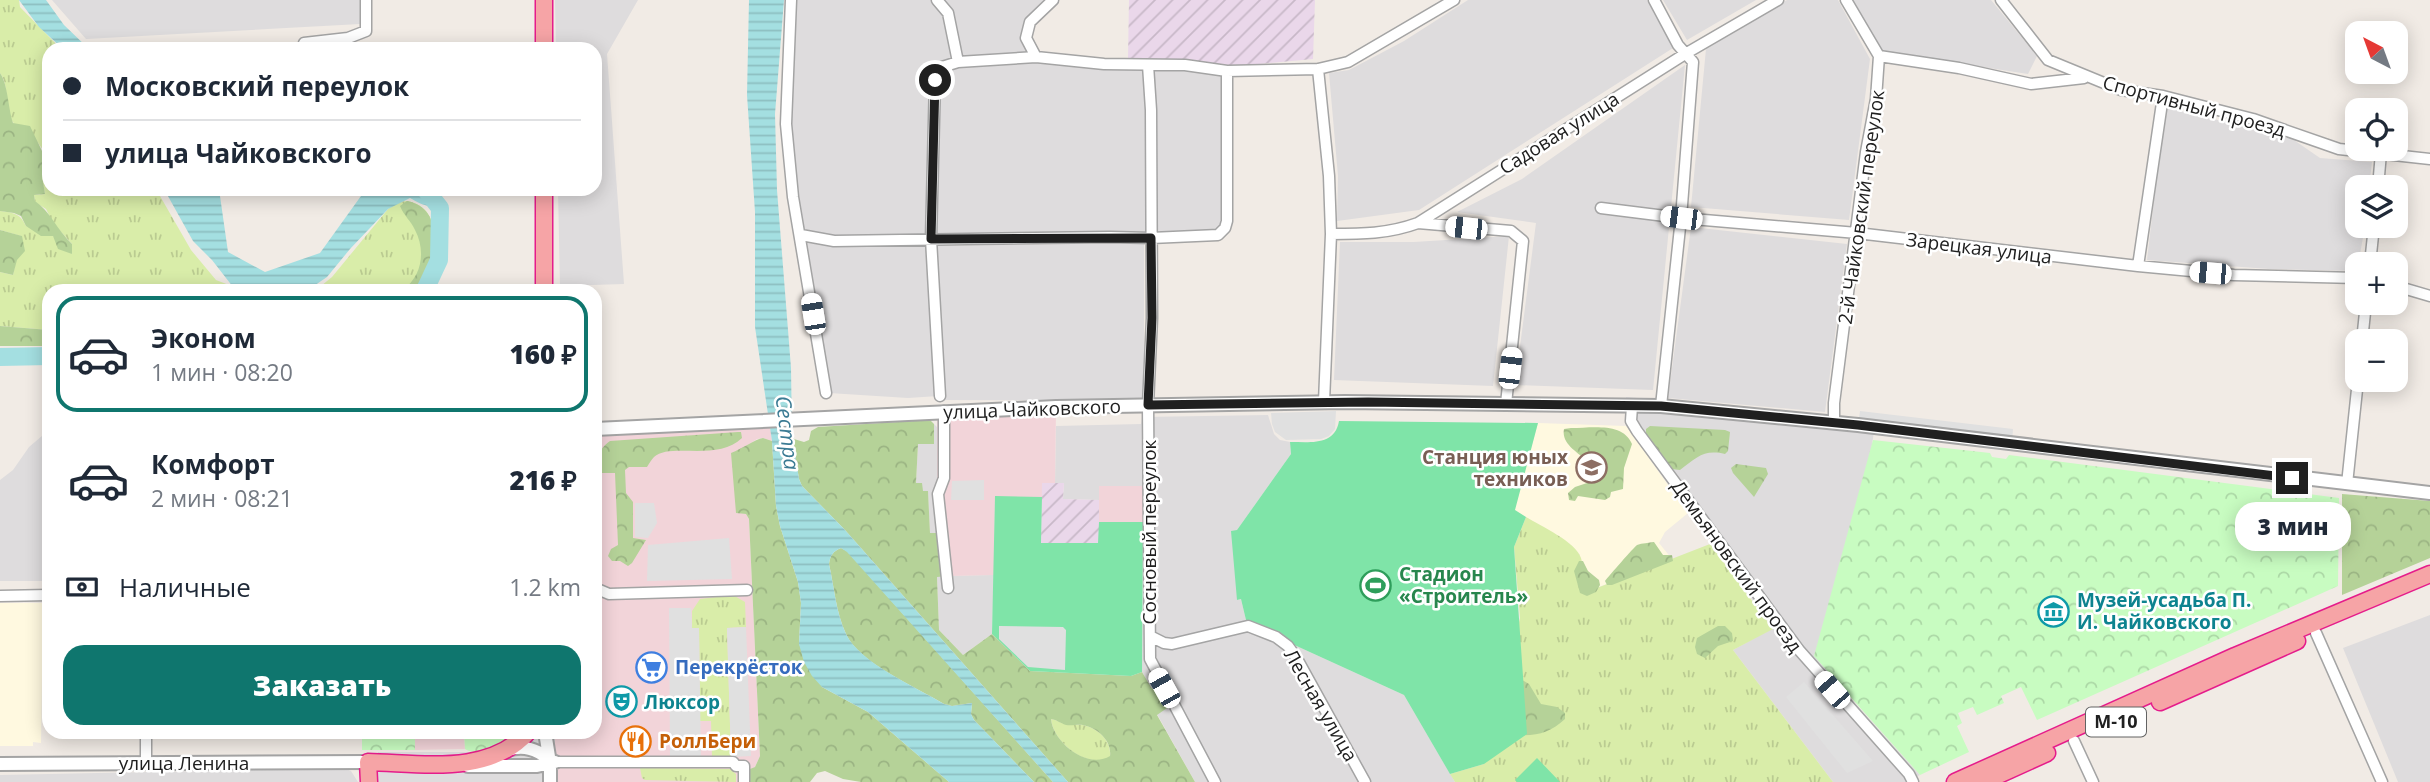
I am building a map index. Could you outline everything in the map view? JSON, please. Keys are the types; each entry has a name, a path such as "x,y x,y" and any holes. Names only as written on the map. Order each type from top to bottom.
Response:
{"highway":[{"path":"544,0 544,42"},
{"path":"544,196 544,284"},
{"name":"М-10","path":"1955,782 2235,656 2430,574"},
{"name":"М-10","path":"1983,782 2316,633 2430,586"},
{"path":"369,782 368,762 443,764 489,759 520,739"}],"street":[{"path":"313,42 348,38 366,31 366,0"},
{"path":"791,0 786,124 793,197 826,393"},
{"path":"937,0 948,13 958,62"},
{"path":"1036,57 1026,38 1030,22 1053,0"},
{"path":"940,396 931,239 935,80 942,67 958,62 995,58 1036,57 1104,64 1185,65 1227,71 1318,69 1348,62 1454,0"},
{"path":"1654,0 1678,45 1693,62 1681,218 1661,406"},
{"name":"Садовая улица","path":"1331,234 1375,234 1418,223 1685,54 1778,0"},
{"path":"1846,0 1880,56 1959,68 2031,84 2088,77"},
{"name":"Спортивный проезд","path":"2001,0 2048,60 2121,90 2163,96 2253,119 2345,150"},
{"name":"2-й Чайковский переулок","path":"1834,422 1834,404 1880,56"},
{"name":"Сосновый переулок","path":"1148,65 1151,88 1152,318 1148,405 1150,659 1215,782"},
{"path":"1318,69 1329,176 1331,234 1324,402"},
{"path":"801,235 834,241 1218,235 1225,228 1227,221 1227,71"},
{"path":"2138,266 2163,96"},
{"name":"Спортивный проезд","path":"2408,156 2430,159"},
{"name":"Зарецкая улица","path":"1601,208 2234,275 2345,278"},
{"path":"1418,223 1511,231 1523,241 1506,404"},
{"path":"2408,290 2430,296"},
{"path":"2347,484 2357,392"},
{"name":"улица Чайковского","path":"602,429 944,411 1148,405 1324,402 1661,406 1834,422 2430,493"},
{"name":"Демьяновский проезд","path":"1632,406 1631,421 1637,431 1791,640 1909,774 1913,782"},
{"path":"944,411 944,478 938,494 948,588"},
{"path":"602,591 608,594 747,590"},
{"path":"0,596 42,595"},
{"name":"Лесная улица","path":"1150,636 1157,641 1172,644 1248,626 1283,641 1296,657 1365,782"},
{"path":"2316,633 2382,782"},
{"path":"146,739 146,763"},
{"path":"546,739 551,762 550,782"},
{"path":"2074,741 2093,782"},
{"path":"502,752 527,748 537,751 551,762"},
{"name":"улица Ленина","path":"0,764 368,762"},
{"path":"443,764 491,767 537,766 551,762 733,762 736,766 744,766 744,782"}],"shaded area":[{"path":"52,0 360,0 360,24 86,39"},
{"path":"555,0 638,0 607,54 624,284 560,284 558,196 602,196 602,42 556,42"},
{"path":"793,0 935,0 947,14 957,61 934,79 930,238 835,240 802,234 789,125"},
{"path":"941,0 1051,0 1028,22 1033,54 961,59"},
{"path":"1129,0 1315,0 1313,59 1228,67 1187,61 1128,59"},
{"path":"1468,0 1647,0 1673,48 1419,210 1337,221 1338,176 1329,73 1349,70 1404,41"},
{"path":"1663,0 1756,0 1687,40"},
{"path":"1787,0 1838,0 1870,59 1849,220 1691,207 1706,49"},
{"path":"1850,0 1991,0 2037,56 2028,74 1879,51"},
{"path":"996,60 1146,66 1150,237 932,238 938,80 944,69"},
{"path":"1685,65 1653,390 1515,385 1536,223 1457,212 1522,179"},
{"path":"1150,67 1225,73 1226,221 1217,234 1152,236"},
{"path":"2165,107 2291,138 2320,158 2372,162 2370,175 2345,175 2345,238 2363,238 2360,252 2345,252 2345,271 2269,269 2147,260"},
{"path":"1691,227 1847,244 1825,412 1668,398"},
{"path":"1509,236 1493,386 1334,380 1340,242 1414,242"},
{"path":"804,238 930,240 938,396 908,398 829,393"},
{"path":"1144,243 1144,401 943,400 937,246"},
{"path":"1626,397 1876,419 1835,681 1920,775 1905,782 1833,782 1733,650 1773,628 1626,426"},
{"path":"1056,409 1055,483 1042,483 1042,497 995,497 994,575 947,576 937,487 937,414"},
{"path":"1336,411 1335,429 1329,436 1321,439 1286,440 1275,432 1272,424 1271,413"},
{"path":"1860,411 2013,429 2012,443 1858,425"},
{"path":"1268,415 1274,434 1280,440 1290,442 1291,454 1237,530 1237,600 1241,599 1246,620 1282,634 1290,643 1404,695 1455,782 1195,782 1157,714 1170,706 1159,685 1152,689 1142,672 1143,486 1099,486 1099,500 1063,499 1064,483 1055,483 1056,426 1141,424 1142,417"},
{"path":"770,423 772,441 757,439 744,448 736,512 746,514 749,519 760,756 755,767 750,770 750,782 555,782 555,739 602,739 602,435"},
{"name":"Станция юных техников","path":"1538,423 1626,426 1688,513 1665,532 1659,543 1672,559 1583,593 1570,544 1514,510"},
{"path":"934,424 937,427 938,533 930,533 928,492 923,491 916,483 918,444 933,444"},
{"path":"42,436 42,581 0,581 0,480 13,470 29,447"},
{"path":"984,480 984,500 951,500 952,481"},
{"path":"1042,483 1064,483 1063,499 1099,500 1099,543 1041,543"},
{"path":"1099,486 1143,486 1143,522 1099,522"},
{"path":"635,503 654,503 657,523 648,538 635,537"},
{"path":"729,538 732,579 647,581 648,545"},
{"path":"994,575 992,634 963,655 939,630 937,576"},
{"path":"0,603 42,603 41,743 33,742 33,746 0,746"},
{"path":"669,608 691,608 692,628 699,628 701,761 670,760"},
{"path":"2430,615 2430,782 2398,782 2343,648"},
{"path":"999,626 1063,627 1066,630 1065,670 1028,667 999,639"},
{"path":"746,627 751,756 731,757 727,628"},
{"path":"1804,682 1873,761 1847,773 1786,697"},
{"path":"415,739 464,739 465,749 415,750"},
{"path":"506,739 555,739 555,782 378,782 378,752 483,752"},
{"path":"343,768 351,771 358,782 0,782 0,775"}],"green space":[{"path":"0,0 19,0 20,7 54,42 42,42 42,149 34,138 12,121 5,84 0,73"},
{"path":"0,73 5,83 13,123 30,126 42,151 42,194 34,195 35,201 72,244 72,254 58,249 53,236 41,236 26,226 21,216 0,211"},
{"path":"34,195 160,196 191,250 216,280 226,284 42,284 42,329 0,326 0,272 13,275 21,236 0,230 0,211 16,214 26,226 53,236 72,254 72,244 53,223 46,209 35,202"},
{"path":"407,201 420,206 429,215 433,226 431,253 420,284 323,284 388,209 397,202"},
{"path":"407,201 420,206 429,215 433,226 432,253 420,284 409,284 418,270 420,246 415,230 400,206"},
{"path":"0,230 22,236 25,251 17,260 13,275 0,272"},
{"path":"0,326 42,329 42,346 0,346"},
{"path":"930,420 934,424 934,444 918,444 916,483 922,483 923,491 928,491 930,533 942,533 947,576 937,577 939,630 963,655 992,634 1030,671 1131,676 1142,672 1152,689 1159,685 1170,706 1157,715 1195,782 1068,782 845,530 802,486 792,435 794,439 804,442 809,440 811,431 818,427","holes":["1051,719 1066,725 1083,725 1094,729 1109,745 1110,756 1101,759 1082,757 1064,745 1053,728"]},
{"name":"Стадион «Строитель»","path":"1339,421 1538,423 1515,510 1526,517 1514,547 1527,734 1484,764 1450,774 1404,695 1290,643 1282,634 1246,620 1241,599 1237,600 1231,531 1237,530 1291,454 1290,442 1327,439 1337,429"},
{"path":"1650,426 1725,430 1730,432 1728,451 1725,454 1706,453 1680,470 1671,469 1646,435 1646,429"},
{"path":"1564,429 1614,429 1628,437 1632,444 1624,468 1623,489 1611,492 1610,497 1605,500 1578,496 1575,501 1569,500 1568,493 1587,483 1588,462 1565,439"},
{"path":"741,432 742,438 720,449 661,453 654,457 647,467 629,467 625,470 626,493 633,502 633,538 646,540 628,566 620,561 612,561 608,556 611,549 618,545 615,473 602,473 602,449 610,441"},
{"path":"763,438 772,441 776,506 798,582 801,603 799,644 822,687 868,712 949,782 861,782 843,779 825,771 817,773 810,782 750,782 750,769 755,767 760,756 749,519 746,514 736,513 731,453"},
{"name":"Музей-усадьба П. И. Чайковского","path":"1873,440 1990,453 1992,457 2006,459 2009,455 2339,498 2338,586 2037,720 2021,687 2001,696 2004,703 1977,715 1973,707 1958,713 1962,723 1957,726 1969,752 1920,775 1814,656"},
{"path":"1736,464 1766,468 1768,474 1754,497 1733,473 1731,468"},
{"path":"2342,494 2430,501 2430,558 2342,595"},
{"path":"995,496 1042,497 1041,543 1098,543 1099,522 1143,522 1142,672 1131,676 1030,671 992,634"},
{"path":"1526,517 1557,535 1578,552 1583,567 1584,593 1710,544 1773,629 1733,650 1833,782 1455,782 1450,774 1484,764 1520,618 1514,547"},
{"path":"1654,542 1663,555 1672,555 1673,561 1607,585 1605,581 1637,545"},
{"path":"841,548 847,551 1053,782 1034,782 974,720 971,714 972,703 952,706 944,704 875,664 853,645 840,617 829,564 832,554"},
{"path":"1579,561 1583,561 1588,571 1599,580 1600,585 1596,592 1587,596 1580,593 1574,571"},
{"path":"733,595 745,602 746,627 727,628 731,757 712,757 711,721 700,721 699,628 692,628 692,611 700,599"},
{"path":"1718,626 1725,626 1732,633 1733,641 1718,646 1705,658 1697,654 1697,638"},
{"path":"1519,678 1529,684 1541,704 1557,707 1565,713 1565,719 1544,732 1519,735"},
{"path":"1051,719 1094,729 1103,736 1109,746 1110,757 1091,760 1082,757 1064,745 1053,728"},
{"path":"362,739 415,739 415,750 362,750"},
{"path":"464,739 509,739 486,751 471,752 465,749"},
{"path":"1537,758 1560,782 1515,780"},
{"path":"640,768 730,769 736,774 736,782 645,780"}],"water":[{"path":"19,0 46,0 64,25 82,42 55,42 39,27"},
{"path":"749,0 784,0 775,114 777,190 791,368 792,435 799,479 802,486 845,530 1068,782 1053,782 841,548 832,554 829,564 840,617 853,645 876,664 944,704 952,706 972,703 971,714 974,720 1034,782 949,782 868,712 822,687 804,662 799,644 801,603 798,582 776,506 772,441 755,327 755,212 747,95"},
{"path":"168,196 220,196 228,252 265,272 320,253 361,196 441,196 431,206 410,198 388,209 327,277 317,284 231,284 193,241"}],"waterway":[{"name":"Сестра","path":"428,284 439,260 440,208 431,196"},
{"name":"Сестра","path":"0,357 42,356"}],"place":[{"name":"Станция юных техников","path":"1591,468"},
{"name":"Стадион «Строитель»","path":"1376,585"},
{"name":"Музей-усадьба П. И. Чайковского","path":"2054,611"},
{"name":"Перекрёсток","path":"652,667"},
{"name":"Люксор","path":"621,702"},
{"name":"РоллБери","path":"636,741"}],"route":[{"path":"935,80 931,239 1151,238 1152,318 1148,405 1368,402 1661,406 1858,425 2292,478"}]}
